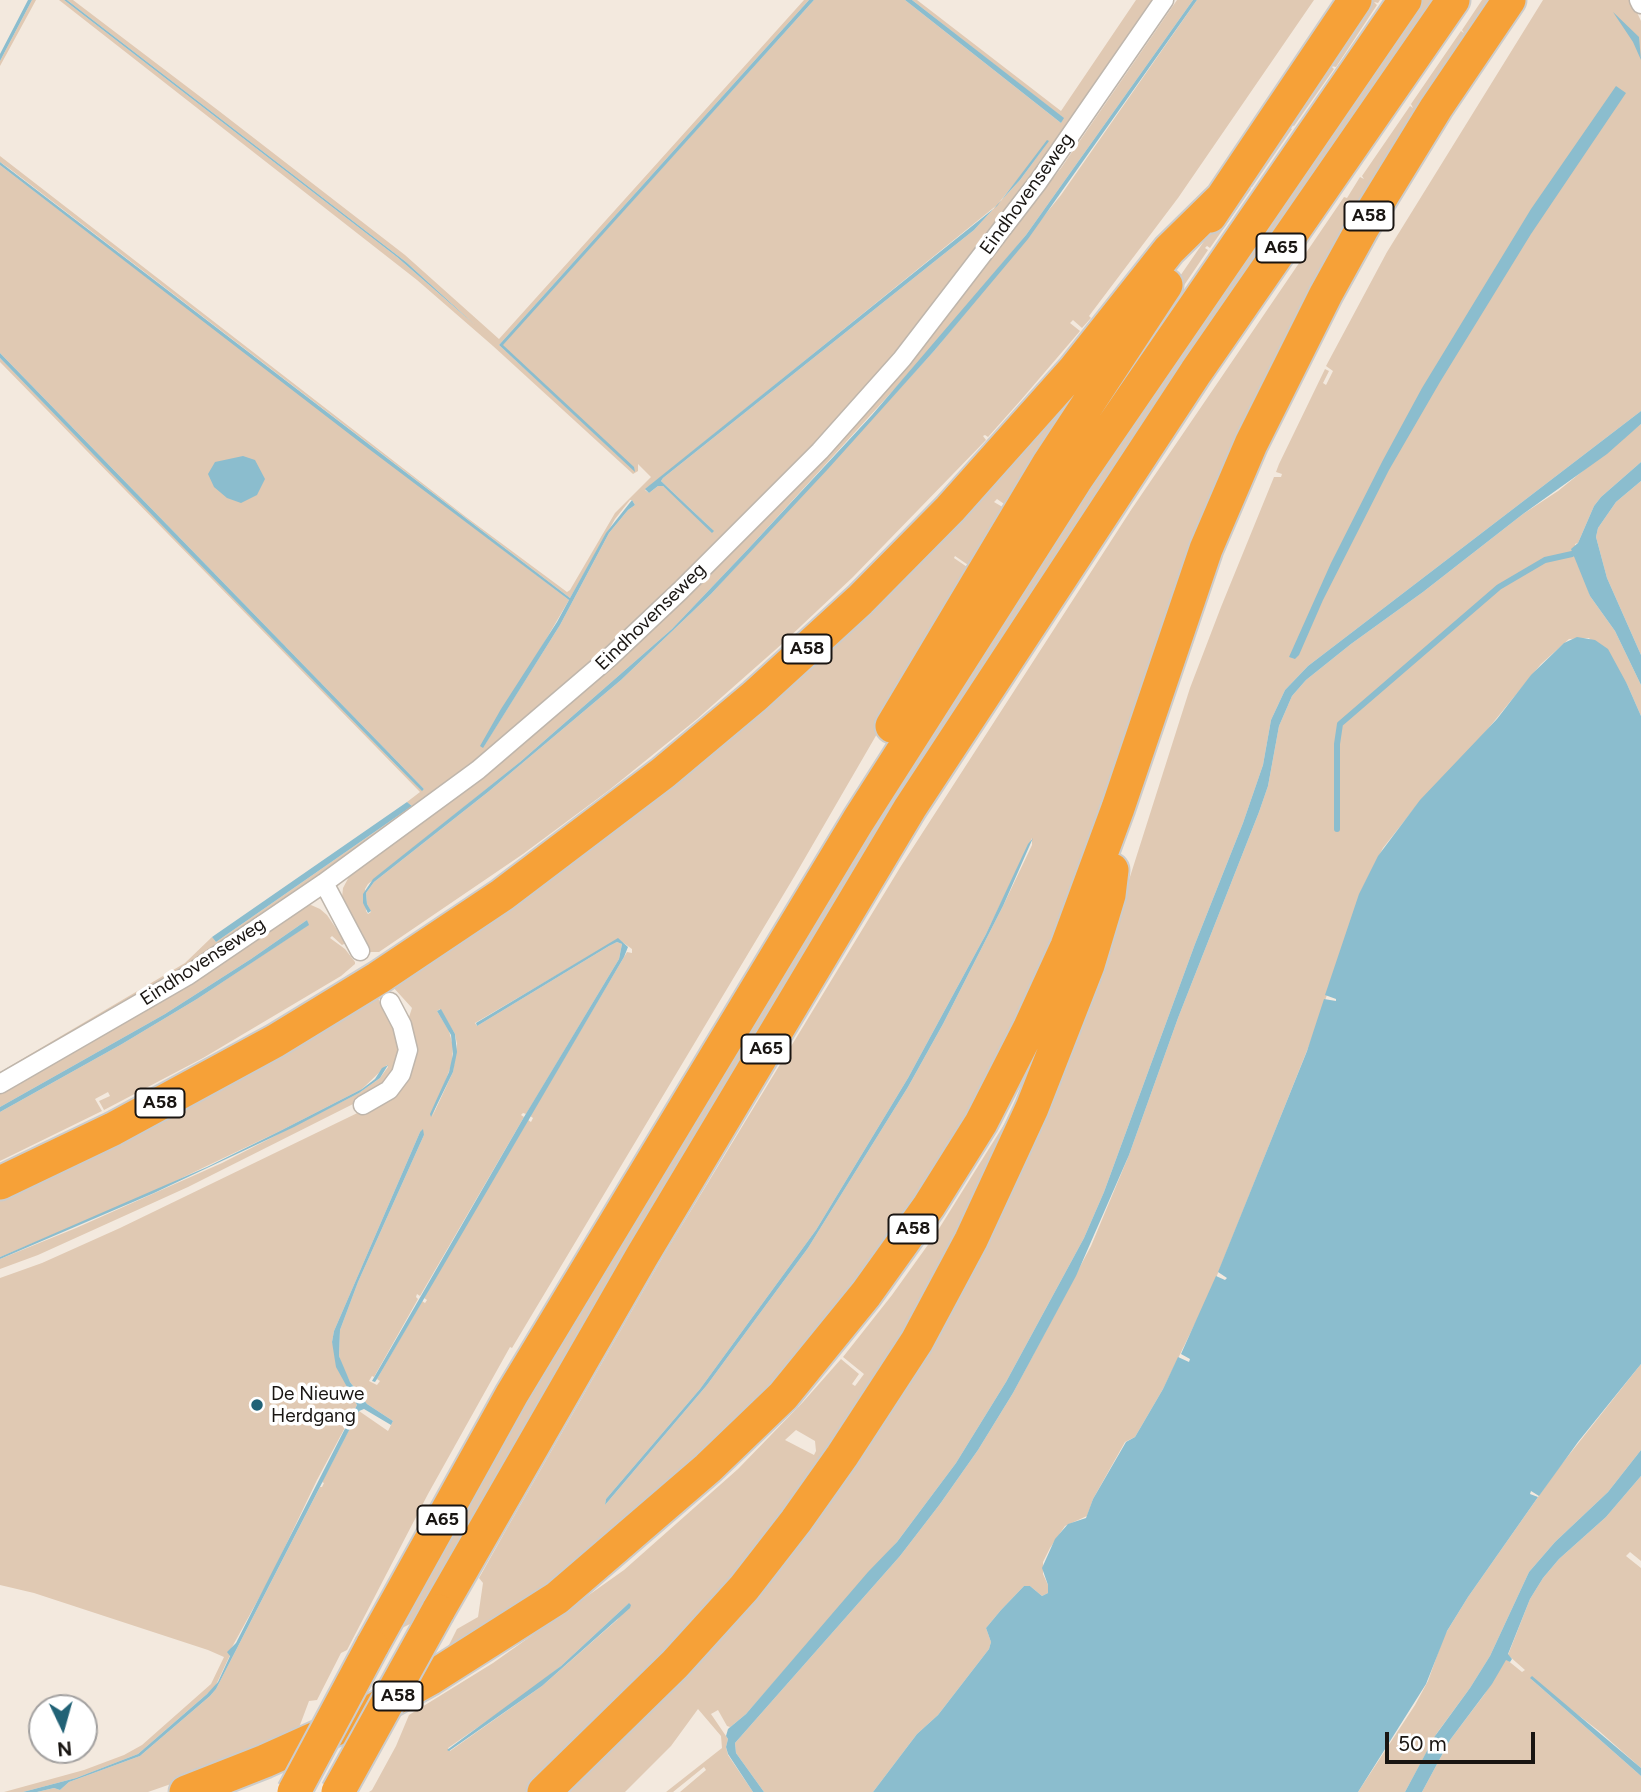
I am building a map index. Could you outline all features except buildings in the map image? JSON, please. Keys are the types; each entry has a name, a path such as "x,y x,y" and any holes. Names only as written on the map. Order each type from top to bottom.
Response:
{"highway":[{"name":"A58","path":"858,821 877,759 896,719 1049,463 1222,198 1356,0"},
{"name":"A65","path":"294,1792 512,1394 858,821 1075,481 1405,0"},
{"name":"A65","path":"338,1792 438,1611 642,1256 910,808 1196,372 1453,0"},
{"name":"A58","path":"186,1792 265,1761 354,1721 431,1678 557,1598 643,1526 783,1396 866,1294 929,1206 981,1123 1067,946 1118,808 1206,549 1251,444 1363,226 1436,107 1509,0"},
{"name":"A58","path":"0,1183 113,1129 275,1041 379,978 502,895 663,773 755,696 860,600 950,509 1074,370 1169,250 1222,198"},
{"path":"544,1792 675,1664 744,1588 804,1510 917,1341 971,1241 1032,1108 1088,965 1109,894 1118,808"}],"street":[{"name":"Eindhovenseweg","path":"0,1084 187,976 324,883 478,770 554,706 670,600 820,451 902,359 1038,181 1164,0"},
{"path":"324,883 360,951"},
{"path":"363,1105 389,1090 401,1074 408,1050 402,1025 390,1002"}],"shaded area":[{"path":"32,0 36,0 0,66 0,61"},
{"path":"59,0 64,0 397,257 475,325 406,262 67,0 73,0 219,111 405,255 499,339 804,0 809,0 499,345 635,471 502,345 814,0 905,0 1061,123 1063,118 912,0 917,0 1061,111 1136,0 1166,0 991,244 856,399 690,576 505,741 216,951 0,1078 0,1072 185,963 212,937 216,942 412,806 407,802 420,792 0,362 0,358 400,769 424,789 0,353 0,165 569,600 482,749 560,625 609,533 635,505 630,500 615,519 570,598 0,162 0,156 466,517 567,592 615,513 651,477 638,464 638,471 633,474 417,280","holes":["1048,142 1020,180 997,205","997,205 974,230 663,478 661,481 714,531 663,486 658,486 649,493 645,490"]},
{"path":"1177,0 1193,0 1026,235 932,348 672,629 520,762 368,884 365,889 368,914 371,912 366,893 374,882 488,792 621,680 711,594 934,351 1061,195 1197,0 1314,0 1178,198 1089,316 1091,318 1082,328 1073,320 1070,323 1080,331 988,437 983,436 986,440 853,577 697,719 608,791 523,854 379,952 370,952 362,933 357,936 341,907 343,888 351,873 555,713 965,290 1061,168"},
{"path":"1370,0 1380,0 1378,3 1374,2 1377,5 1336,67 1331,66 1334,69 1294,126 1290,124 1288,127 1292,129 1252,187 1247,187 1251,189 1210,248 1205,248 1208,250 1168,309 1167,295"},
{"path":"1423,0 1439,0 414,1622 402,1628 437,1558 506,1434 779,973 1090,488"},
{"path":"1482,0 1494,0 1395,148 1104,808 1041,975 950,1150 860,1282 744,1416 630,1522 532,1597 446,1651 457,1629 478,1617 483,1583 479,1578 506,1530 665,1253 901,866 1131,510 1344,197 1347,198 1360,177 1364,179 1362,176 1410,106 1413,108 1411,104 1461,31 1464,33 1462,30","holes":["1032,838 1032,845 943,1024 908,1087 808,1248 707,1385 605,1505 606,1499 700,1389 816,1230 908,1078 986,934"]},
{"path":"1543,0 1631,0 1641,21 1641,411 1308,666 1285,690 1271,720 1263,765 1243,823 1195,944 1104,1192 1084,1238 1006,1382 956,1463 897,1542 746,1714 728,1729 730,1727 718,1710 711,1714 728,1739 728,1755 753,1792 680,1792 706,1770 704,1767 673,1792 666,1792 722,1748 721,1736 698,1709 671,1746 625,1792 567,1792 643,1718 767,1582 849,1476 954,1308 1007,1204 1067,1063 1108,946 1190,688 1274,477 1281,477 1282,474 1276,472 1279,464 1325,369 1329,371 1323,383 1326,385 1333,371 1326,366 1387,252"},
{"path":"1085,377 1007,506 997,499 994,502 1006,509 971,567 955,556 954,558 970,569 910,677 794,877 512,1348 510,1347 428,1494 347,1650 341,1653 317,1700 309,1701 297,1733 148,1792 37,1792 54,1788 60,1790 69,1782 140,1756 210,1696 216,1689 322,1487 322,1482 359,1411 388,1431 393,1421 367,1404 343,1369 339,1356 340,1330 358,1282 424,1135 420,1132 334,1331 332,1342 347,1386 357,1405 231,1649 215,1687 138,1754 76,1778 23,1792 4,1792 84,1770 142,1745 211,1684 224,1657 34,1593 0,1585 0,1278 42,1263 120,1228 376,1104 414,1053 409,1017 412,1008 392,986 470,933","holes":["618,939 632,949 632,953 627,952 530,1116 533,1118 531,1122 528,1120 488,1187 433,1281 424,1298 427,1300 425,1303 422,1301 377,1379 380,1381 377,1385 369,1381 374,1377 418,1299 417,1294 420,1296 524,1117 521,1115 526,1114 619,959 622,944 617,942 609,946 477,1026 475,1023","440,1009 455,1034 457,1044 453,1072 432,1117 452,1063 453,1046 449,1031 437,1011"]},
{"path":"1641,424 1641,462 1601,497 1594,506 1578,543 1575,544 1590,596 1615,631 1641,685 1641,716 1627,684 1589,638 1569,639 1541,664 1478,741 1413,810 1383,848 1362,889 1316,1028 1210,1293 1163,1389 1135,1437 1125,1442 1093,1499 1087,1516 1065,1526 1050,1548 1043,1562 1048,1593 1042,1596 1030,1586 1024,1586 1001,1610 986,1628 991,1642 989,1649 938,1715 917,1734 873,1792 764,1792 736,1753 735,1743 900,1556 940,1504 1013,1393 1091,1246 1129,1155 1178,1018 1259,812 1268,786 1279,726 1292,696 1306,680 1351,644 1523,514 1558,491"},
{"path":"1641,481 1641,655 1607,578 1596,537 1598,528 1616,502"},
{"path":"311,905 327,915 346,943 342,945 332,936 330,938 345,949 355,962 341,976 203,1058 104,1110 99,1101 110,1096 108,1092 95,1099 102,1111 0,1161 0,1112 197,999 308,925 307,920 165,1014 0,1107 0,1090 303,906"},
{"path":"377,996 388,1019 393,1017 402,1061 377,1092 188,1187 38,1255 0,1269 0,1259 222,1163 359,1093 380,1078 387,1065 362,1089 280,1131 144,1196 0,1257 0,1198"},
{"path":"1031,1074 993,1186 796,1510 533,1792 369,1792 396,1746 409,1715 493,1663 624,1570 738,1469 841,1359 859,1374 852,1384 855,1386 864,1374 843,1357 935,1235 1005,1123","holes":["796,1430 815,1441 814,1455 785,1440","629,1603 617,1620 542,1686 450,1751 448,1748 561,1666"]},
{"path":"1641,1364 1641,1450 1608,1492 1555,1542 1529,1572 1490,1656 1437,1733 1405,1792 1358,1792 1415,1705 1428,1681 1444,1636 1468,1597 1557,1470"},
{"path":"1641,1476 1641,1561 1630,1552 1626,1556 1641,1568 1641,1768 1599,1731 1530,1678 1641,1776 1641,1792 1422,1792 1450,1740 1484,1695 1506,1659 1522,1672 1525,1670 1508,1655 1530,1599 1543,1578 1559,1559 1606,1517"}],"water":[{"path":"28,0 32,0 0,61 0,54"},
{"path":"64,0 406,262 475,325 397,257"},
{"path":"809,0 814,0 503,345 634,467 635,472 499,345"},
{"path":"905,0 912,0 1064,118 1061,123"},
{"path":"1193,0 1197,0 1028,239 934,351 828,469 711,594 621,680 488,792 374,882 366,893 371,911 368,913 363,903 363,894 373,879 520,762 672,629 872,415 1026,235"},
{"path":"1613,12 1639,37 1641,60 1633,42"},
{"path":"1616,86 1626,93 1531,234 1440,382 1389,470 1323,600 1299,655 1295,659 1289,657 1331,563 1422,388 1531,209"},
{"path":"1047,140 1049,141 1020,180 1001,200"},
{"path":"0,162 570,598 606,533 632,500 635,505 609,533 560,625 483,748 480,746 501,709 569,600 361,443 0,165"},
{"path":"993,209 974,230 663,478 661,481 714,531 712,533 663,486 658,486 649,493 645,489"},
{"path":"0,353 424,789 422,791 0,358"},
{"path":"1641,411 1641,424 1607,454 1351,644 1306,680 1292,696 1279,726 1268,786 1259,812 1178,1018 1129,1155 1076,1276 1013,1393 940,1504 900,1556 735,1743 736,1753 764,1792 753,1792 728,1754 728,1729 746,1714 897,1542 956,1463 1006,1382 1084,1238 1104,1192 1195,944 1243,823 1263,765 1271,720 1285,690 1308,666"},
{"path":"243,456 255,460 265,479 257,495 241,503 227,498 214,487 208,474 215,462"},
{"path":"1641,462 1641,481 1616,502 1598,528 1596,537 1607,578 1641,655 1641,685 1615,631 1590,596 1571,549 1578,543 1594,506 1601,497"},
{"path":"1577,637 1595,640 1608,649 1641,716 1641,1364 1578,1442 1539,1496 1531,1491 1530,1494 1538,1497 1447,1631 1426,1684 1358,1792 873,1792 917,1734 938,1715 989,1649 991,1642 986,1628 1001,1610 1024,1586 1030,1586 1042,1596 1048,1593 1042,1568 1055,1539 1068,1524 1086,1518 1093,1499 1126,1442 1135,1437 1178,1357 1189,1362 1190,1359 1181,1354 1216,1276 1225,1280 1227,1278 1218,1272 1307,1051 1324,999 1336,1001 1325,995 1359,894 1378,856 1420,800 1497,719 1531,675 1564,643"},
{"path":"407,802 412,806 216,942 212,937"},
{"path":"1033,838 1003,906 943,1024 908,1087 808,1248 707,1385 605,1505 606,1499 700,1389 816,1230 908,1078 986,934"},
{"path":"307,920 309,925 197,999 0,1112 0,1107 165,1014"},
{"path":"618,938 628,947 624,957 377,1379 372,1381 524,1117 619,959 622,944 617,942 609,946 477,1026 476,1023"},
{"path":"441,1009 455,1034 457,1052 453,1072 431,1117 449,1072 453,1054 451,1035 437,1011"},
{"path":"388,1065 380,1078 359,1093 294,1127 154,1193 0,1259 207,1167 280,1131 362,1089"},
{"path":"423,1129 424,1135 358,1282 340,1330 339,1356 350,1382 367,1404 393,1421 391,1425 364,1409 359,1411 216,1689 210,1696 140,1756 69,1782 60,1790 54,1788 23,1792 76,1778 138,1754 218,1682 230,1656 227,1652 236,1643 357,1405 336,1367 332,1342 334,1331"},
{"path":"1641,1450 1641,1476 1606,1517 1559,1559 1543,1578 1530,1599 1508,1654 1512,1659 1510,1662 1506,1660 1492,1684 1450,1740 1422,1792 1405,1792 1435,1736 1490,1656 1529,1572 1555,1542 1608,1492"},
{"path":"629,1603 630,1608 542,1686 447,1750 561,1666"},
{"path":"1532,1676 1641,1768 1641,1776 1530,1678"}],"waterway":[{"path":"1337,829 1337,744 1340,724 1499,587 1545,560 1572,554"}],"place":[{"name":"De Nieuwe Herdgang","path":"257,1405"}]}
